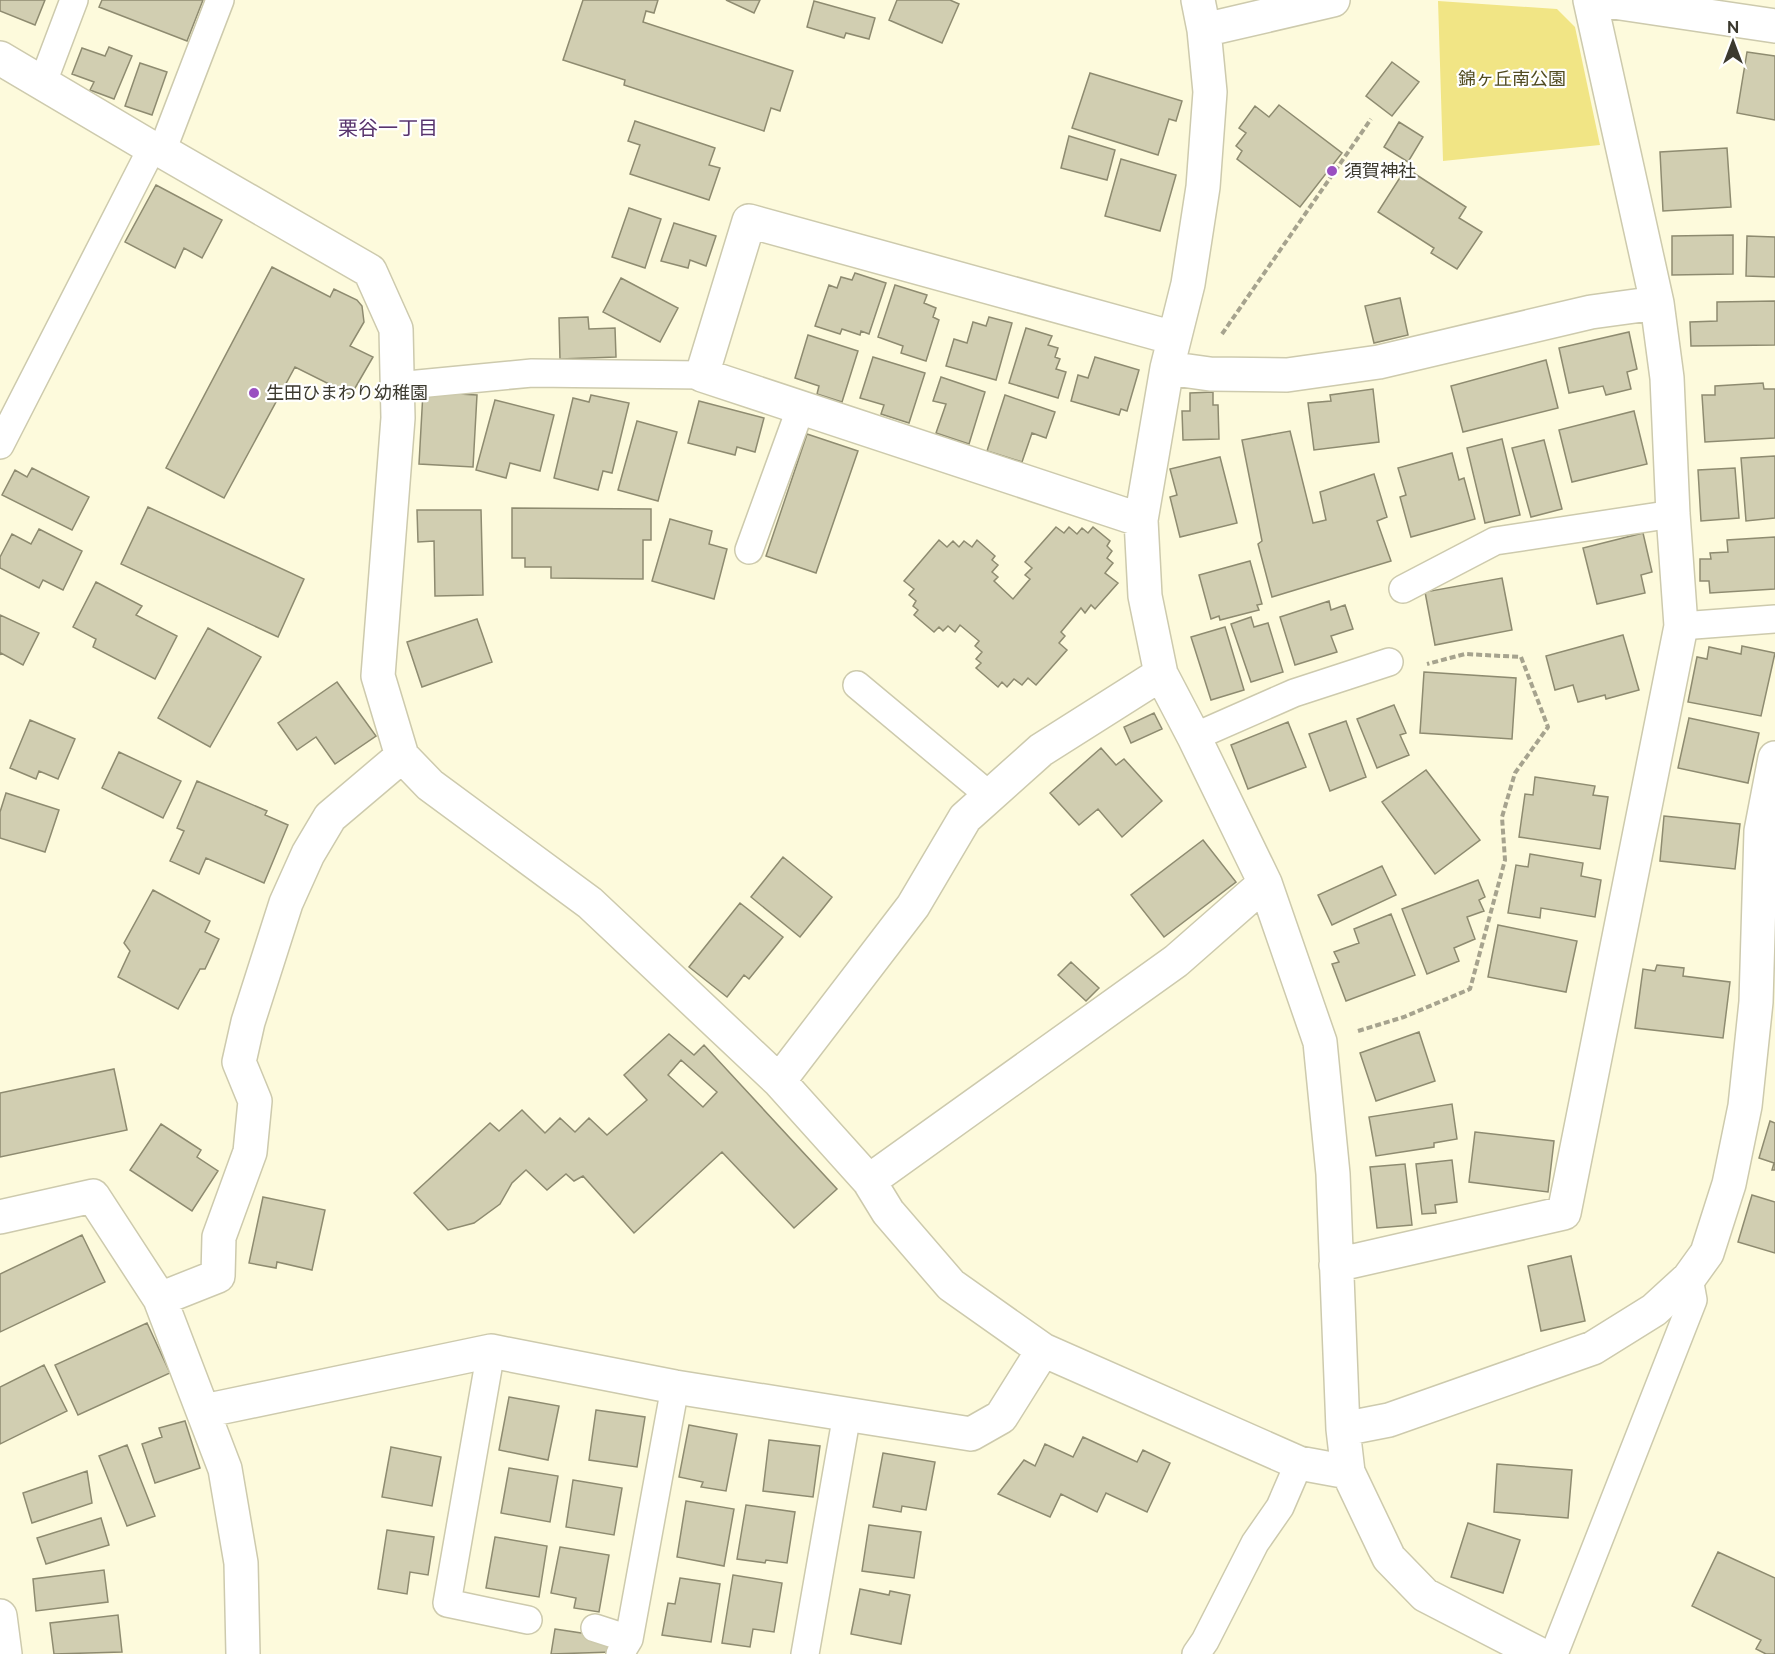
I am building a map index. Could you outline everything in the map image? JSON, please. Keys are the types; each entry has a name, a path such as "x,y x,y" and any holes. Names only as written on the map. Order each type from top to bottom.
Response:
{"street":[{"path":"1333,0 1199,8 1210,92 1203,187 1179,359 1141,520 1145,596 1161,674 1265,883 1320,1042 1333,1174 1343,1429 1348,1472 1389,1558 1425,1594 1539,1654"},
{"path":"1336,1265 1564,1213 1681,626 1667,378 1657,303 1590,0"},
{"path":"1600,0 1745,10 1775,26"},
{"path":"0,58 370,271 396,328 398,418 378,676 402,756 429,785 590,903 779,1081 869,1181 888,1212 951,1285 1043,1350 1299,1462 1348,1472"},
{"path":"1141,520 702,375 749,221 1179,359 1210,374 1287,375 1378,362 1591,312 1657,303"},
{"path":"779,1081 914,906 965,818 1041,750 1161,674"},
{"path":"160,1299 218,1276 219,1237 250,1152 255,1101 239,1062 248,1022 286,903 308,854 330,817 402,756"},
{"path":"1343,1429 1389,1420 1593,1348 1653,1310 1689,1278 1707,1253 1729,1184 1765,1001 1761,831 1775,758"},
{"path":"869,1181 1176,961 1265,883"},
{"path":"0,1217 93,1196 160,1299 225,1469 241,1563 243,1654"},
{"path":"204,1411 491,1351 675,1387 971,1434 1001,1417 1043,1350"},
{"path":"0,1616 5,1654"}],"lane":[{"path":"43,82 74,0"},
{"path":"0,445 157,149 220,0"},
{"path":"397,386 532,373 702,375"},
{"path":"749,550 801,407"},
{"path":"1403,589 1496,541 1673,514"},
{"path":"1681,626 1775,619"},
{"path":"1194,737 1294,693 1389,662"},
{"path":"857,685 990,796"},
{"path":"1554,1654 1693,1300 1689,1278"},
{"path":"491,1351 447,1603 528,1620"},
{"path":"595,1628 624,1647 675,1387"},
{"path":"805,1654 847,1414"},
{"path":"1196,1654 1205,1641 1255,1543 1280,1507 1299,1462"}],"path":[{"path":"1179,359 1371,119"},
{"path":"1320,1042 1404,1017 1470,989 1504,860 1502,817 1515,773 1548,727 1521,657 1465,654 1392,672 1389,662"}],"green space":[{"name":"錦ヶ丘南公園","path":"1438,1 1557,9 1575,27 1600,145 1443,161"}],"building":[{"path":"0,0 45,0 35,25 0,11"},
{"path":"102,0 203,0 187,41 99,7"},
{"path":"583,0 658,0 654,13 646,11 643,22 793,71 780,111 771,108 764,131 624,85 625,80 563,60"},
{"path":"726,0 760,0 754,13"},
{"path":"897,0 950,0 959,4 942,43 889,20"},
{"path":"814,1 875,18 869,39 846,33 844,38 807,27"},
{"path":"109,47 132,56 114,99 90,90 94,82 72,74 82,48 105,56"},
{"path":"1747,52 1775,56 1775,120 1737,113"},
{"path":"1392,62 1419,82 1392,116 1366,96"},
{"path":"140,63 167,72 152,115 125,106"},
{"path":"1090,73 1182,101 1176,121 1169,119 1158,155 1072,128"},
{"path":"1279,105 1342,153 1300,207 1237,159 1242,151 1236,146 1246,133 1239,128 1255,106 1269,117"},
{"path":"635,121 715,148 709,165 720,168 709,200 630,174 640,145 628,141"},
{"path":"1399,122 1423,137 1408,162 1384,147"},
{"path":"1069,136 1115,150 1107,180 1061,168"},
{"path":"1727,148 1731,207 1663,211 1660,152"},
{"path":"1121,159 1176,175 1160,231 1105,216"},
{"path":"1406,168 1466,207 1459,218 1482,232 1457,269 1431,253 1434,248 1378,212"},
{"path":"156,185 222,220 202,258 184,248 175,268 125,242"},
{"path":"629,208 661,219 645,268 612,257"},
{"path":"674,223 716,236 706,266 690,260 688,268 661,261"},
{"path":"1733,235 1733,274 1672,275 1672,236"},
{"path":"1747,236 1775,237 1775,277 1746,276"},
{"path":"272,267 330,297 334,289 357,300 362,306 364,322 350,346 373,357 351,395 295,367 224,498 166,468"},
{"path":"855,273 886,283 869,334 861,331 860,335 842,329 840,334 815,326 829,285 837,288 841,277 852,280"},
{"path":"621,278 678,308 660,342 603,312"},
{"path":"895,285 927,295 924,303 936,308 933,317 939,320 926,361 901,353 903,346 878,337"},
{"path":"1400,298 1408,335 1374,343 1365,306"},
{"path":"1775,301 1775,345 1691,346 1690,322 1717,321 1717,302"},
{"path":"588,317 589,329 615,328 616,357 560,359 559,318"},
{"path":"989,317 1012,323 996,380 946,366 954,339 967,343 973,322 986,326"},
{"path":"1026,328 1052,336 1048,345 1058,348 1055,357 1060,359 1056,369 1066,372 1058,398 1009,383"},
{"path":"1629,332 1637,369 1627,372 1631,389 1606,395 1603,386 1569,393 1559,348"},
{"path":"808,335 858,351 842,402 817,394 819,386 795,378"},
{"path":"873,357 925,373 909,423 881,414 884,405 860,398"},
{"path":"1095,357 1139,370 1127,411 1121,409 1119,415 1071,401 1078,375 1088,378"},
{"path":"1546,360 1558,408 1463,432 1451,386"},
{"path":"941,377 985,392 969,444 936,433 946,404 933,401"},
{"path":"1763,383 1764,389 1775,389 1775,438 1705,442 1702,395 1715,395 1715,386"},
{"path":"1373,389 1379,442 1314,450 1308,403 1331,401 1330,395"},
{"path":"423,392 477,395 473,467 419,464"},
{"path":"1213,392 1213,405 1218,405 1219,439 1183,440 1182,411 1190,411 1190,393"},
{"path":"591,395 629,403 612,473 603,471 598,490 554,478 573,398 589,402"},
{"path":"1005,395 1055,412 1046,438 1032,433 1022,462 987,451"},
{"path":"495,400 554,415 540,471 510,463 506,478 476,470"},
{"path":"699,401 764,418 755,452 737,447 735,455 688,443"},
{"path":"1634,411 1647,464 1572,482 1559,430"},
{"path":"637,421 677,432 658,501 618,490"},
{"path":"1290,431 1313,523 1326,520 1320,492 1374,474 1387,517 1377,521 1391,561 1272,597 1258,544 1262,541 1242,440"},
{"path":"807,434 858,451 816,573 766,556"},
{"path":"1502,439 1520,515 1485,523 1467,448"},
{"path":"1544,440 1562,509 1531,517 1512,448"},
{"path":"1452,453 1459,480 1464,478 1475,519 1411,537 1400,497 1406,495 1398,468"},
{"path":"1775,456 1775,518 1746,521 1741,458"},
{"path":"1220,457 1237,523 1180,537 1170,497 1177,495 1170,469"},
{"path":"32,468 89,497 72,530 2,495 15,470 27,477"},
{"path":"1735,468 1739,518 1701,521 1698,470"},
{"path":"148,507 304,579 278,637 121,564"},
{"path":"512,508 651,509 651,540 643,540 643,579 551,578 551,567 525,567 525,558 512,558"},
{"path":"417,510 481,510 483,595 435,596 434,541 418,542"},
{"path":"670,519 712,531 709,544 727,549 714,599 652,581"},
{"path":"1056,527 1064,533 1069,527 1077,534 1082,528 1088,533 1093,527 1110,541 1107,546 1112,551 1107,558 1113,563 1105,573 1118,583 1095,609 1091,605 1085,613 1081,608 1061,632 1065,636 1059,643 1067,650 1036,685 1028,678 1022,685 1014,679 1007,687 1002,682 998,687 976,668 981,663 976,659 982,652 975,646 979,641 960,625 955,632 948,626 943,631 939,627 934,632 914,615 918,610 913,606 916,601 909,595 914,589 904,581 939,540 947,547 953,541 959,547 964,541 972,547 977,540 995,556 992,560 998,565 992,572 998,577 994,581 1013,599 1030,579 1025,575 1032,568 1025,562"},
{"path":"39,529 82,551 63,590 43,580 39,588 0,568 0,557 12,534 31,544"},
{"path":"1643,533 1652,572 1641,575 1645,593 1597,604 1583,548"},
{"path":"1775,537 1775,589 1710,593 1709,581 1700,581 1700,559 1711,559 1710,553 1728,552 1727,540"},
{"path":"1250,561 1262,604 1257,605 1259,610 1220,620 1219,616 1211,619 1199,575"},
{"path":"1502,578 1512,630 1435,645 1425,592"},
{"path":"96,582 142,606 136,615 177,636 155,679 93,647 96,639 73,627"},
{"path":"1329,601 1331,610 1345,605 1353,629 1331,636 1337,652 1295,665 1280,617"},
{"path":"0,615 39,633 23,665 1,653 0,655"},
{"path":"1251,617 1254,627 1268,623 1283,672 1251,682 1231,624"},
{"path":"477,619 492,662 422,687 407,642"},
{"path":"1225,627 1244,690 1211,700 1191,637"},
{"path":"208,628 261,657 210,747 158,718"},
{"path":"1623,635 1639,690 1606,699 1605,695 1578,702 1573,685 1555,690 1546,656"},
{"path":"1742,646 1775,653 1761,716 1688,702 1697,657 1707,659 1709,647 1741,654"},
{"path":"1424,672 1516,678 1512,739 1420,733"},
{"path":"337,682 376,736 335,764 316,737 297,750 278,723"},
{"path":"1394,705 1406,733 1400,735 1409,755 1377,768 1357,719"},
{"path":"1154,713 1162,729 1131,743 1124,727"},
{"path":"1689,718 1759,733 1748,783 1678,768"},
{"path":"30,720 75,739 58,779 39,771 36,779 10,768"},
{"path":"1346,721 1366,777 1330,791 1309,734"},
{"path":"1288,722 1306,767 1248,789 1231,745"},
{"path":"1101,748 1116,765 1124,759 1162,801 1122,837 1098,809 1079,825 1050,793"},
{"path":"119,752 181,781 163,818 102,788"},
{"path":"1426,770 1480,840 1435,874 1382,802"},
{"path":"1535,777 1595,786 1593,795 1608,797 1600,849 1519,837 1525,794 1533,795"},
{"path":"197,781 267,811 265,815 288,825 264,883 206,858 199,874 170,861 184,831 177,828"},
{"path":"6,793 59,810 45,852 0,838 0,812"},
{"path":"1664,816 1740,824 1735,869 1660,861"},
{"path":"1203,840 1236,882 1164,937 1131,895"},
{"path":"1530,854 1583,863 1581,876 1601,880 1595,917 1541,908 1540,918 1508,913 1516,865 1528,867"},
{"path":"783,857 832,897 800,937 751,897"},
{"path":"1382,866 1396,895 1332,925 1318,895"},
{"path":"1478,880 1485,897 1479,900 1484,911 1467,917 1475,939 1454,948 1459,961 1427,974 1402,909"},
{"path":"153,890 210,921 205,932 219,939 205,969 200,969 178,1009 118,977 130,951 124,943"},
{"path":"740,903 783,937 749,979 744,975 727,997 689,967"},
{"path":"1391,914 1415,975 1346,1001 1332,964 1339,962 1334,952 1359,943 1354,929"},
{"path":"1498,925 1577,941 1566,992 1488,977"},
{"path":"1071,962 1099,988 1086,1001 1058,975"},
{"path":"1657,965 1684,968 1683,976 1730,982 1723,1038 1635,1028 1643,969 1655,971"},
{"path":"1419,1032 1435,1081 1376,1101 1360,1053"},
{"path":"669,1034 694,1055 704,1045 837,1189 794,1228 722,1152 634,1233 583,1176 574,1181 566,1174 547,1190 526,1170 512,1183 500,1204 474,1223 448,1230 414,1193 490,1123 499,1131 522,1110 545,1133 560,1118 575,1132 589,1118 607,1135 647,1100 624,1075","holes":["681,1060 717,1092 703,1107 668,1075"]},
{"path":"114,1069 127,1130 0,1157 0,1093"},
{"path":"1452,1104 1457,1139 1434,1143 1434,1147 1376,1156 1369,1117"},
{"path":"1770,1121 1775,1123 1775,1170 1772,1170 1774,1163 1759,1158"},
{"path":"161,1124 201,1150 197,1157 218,1171 192,1211 130,1170"},
{"path":"1475,1132 1554,1141 1548,1192 1469,1182"},
{"path":"1452,1160 1457,1202 1435,1205 1436,1213 1422,1214 1416,1164"},
{"path":"1405,1164 1412,1225 1377,1228 1370,1167"},
{"path":"1752,1195 1775,1202 1775,1253 1738,1242"},
{"path":"263,1197 325,1210 312,1270 277,1262 276,1268 249,1263"},
{"path":"82,1235 105,1282 0,1332 0,1274"},
{"path":"1571,1256 1585,1321 1541,1331 1528,1266"},
{"path":"147,1323 170,1373 78,1415 55,1365"},
{"path":"44,1365 67,1411 0,1444 0,1387"},
{"path":"509,1397 559,1406 548,1460 499,1450"},
{"path":"596,1410 645,1417 637,1467 589,1460"},
{"path":"185,1421 200,1468 155,1483 142,1444 162,1437 159,1428"},
{"path":"689,1425 737,1434 726,1491 701,1487 703,1482 679,1477"},
{"path":"1083,1437 1137,1462 1143,1450 1170,1463 1147,1512 1106,1493 1097,1512 1061,1494 1050,1517 998,1494 1024,1460 1035,1466 1045,1444 1073,1457"},
{"path":"769,1440 820,1446 813,1497 763,1491"},
{"path":"127,1445 155,1516 127,1526 99,1456"},
{"path":"391,1447 441,1457 432,1506 382,1497"},
{"path":"883,1453 935,1462 926,1510 902,1506 901,1512 873,1507"},
{"path":"1497,1464 1572,1470 1568,1518 1494,1512"},
{"path":"509,1468 558,1476 550,1522 501,1513"},
{"path":"87,1471 92,1503 32,1523 23,1493"},
{"path":"573,1480 622,1488 614,1535 566,1527"},
{"path":"686,1501 734,1509 724,1566 677,1557"},
{"path":"746,1505 795,1512 787,1563 737,1559"},
{"path":"101,1518 109,1545 46,1564 37,1538"},
{"path":"1468,1523 1520,1540 1503,1593 1451,1577"},
{"path":"869,1525 921,1532 914,1578 862,1571"},
{"path":"387,1530 434,1537 428,1575 410,1572 407,1594 378,1589"},
{"path":"495,1537 547,1546 539,1597 486,1588"},
{"path":"560,1547 609,1555 599,1612 574,1608 576,1598 551,1593"},
{"path":"1718,1552 1775,1578 1775,1654 1766,1654 1756,1649 1761,1640 1692,1606"},
{"path":"104,1570 108,1602 36,1611 33,1579"},
{"path":"733,1575 782,1583 774,1632 753,1629 750,1647 722,1643"},
{"path":"680,1578 720,1584 711,1642 662,1635 668,1603 675,1604"},
{"path":"860,1589 889,1595 890,1591 910,1595 901,1644 851,1634"},
{"path":"118,1615 122,1652 54,1654 50,1623"},
{"path":"555,1629 614,1638 612,1652 551,1654"}],"place":[{"name":"須賀神社","path":"1332,171"},
{"name":"生田ひまわり幼稚園","path":"254,393"}],"district":[{"name":"栗谷一丁目","path":"388,128"}]}
